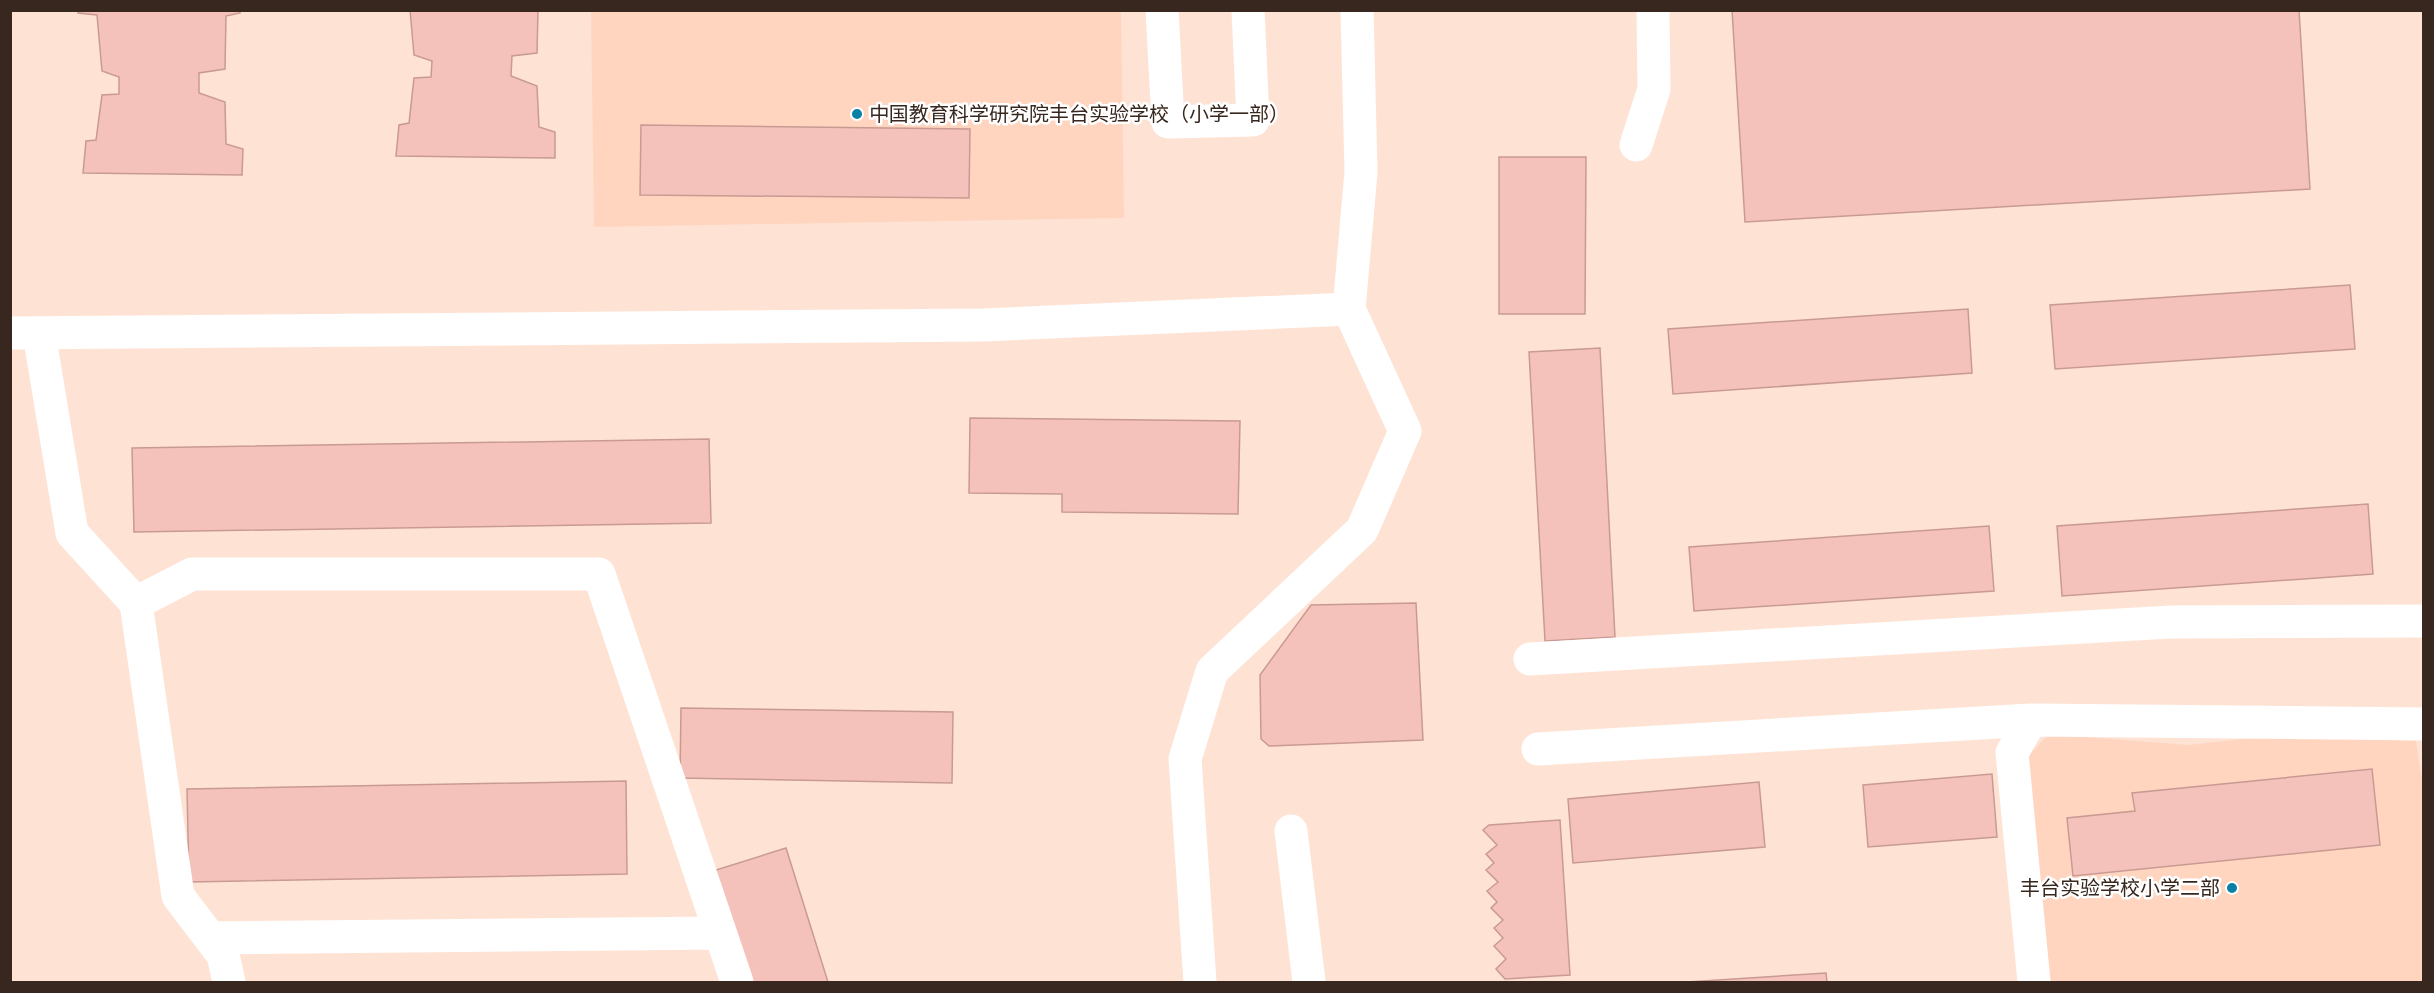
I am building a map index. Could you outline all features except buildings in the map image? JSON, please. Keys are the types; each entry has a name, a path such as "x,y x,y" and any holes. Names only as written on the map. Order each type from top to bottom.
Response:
{"street":[{"path":"1162,10 1168,122 1253,120 1248,10"},
{"path":"1200,982 1185,759 1212,671 1362,530 1405,431 1348,309 1361,172 1357,10"},
{"path":"1636,145 1654,90 1653,10"},
{"path":"229,982 222,955 178,896 136,603 72,533 25,333 984,325 1348,309"},
{"path":"136,603 192,574 599,574 737,982"},
{"path":"1530,659 2171,622 2424,621"},
{"path":"2031,720 2012,753 2034,982"},
{"path":"1538,749 2031,720 2424,724"},
{"path":"1291,831 1308,982"},
{"path":"210,938 720,933"}],"shaded area":[{"name":"中国教育科学研究院丰台实验学校（小学一部）","path":"591,11 1121,11 1124,218 594,227"},
{"name":"丰台实验学校小学二部","path":"2049,734 2189,745 2285,734 2416,741 2424,794 2423,982 2051,982 2024,760"}],"place":[{"name":"中国教育科学研究院丰台实验学校（小学一部）","path":"857,114"},
{"name":"丰台实验学校小学二部","path":"2232,888"}]}
